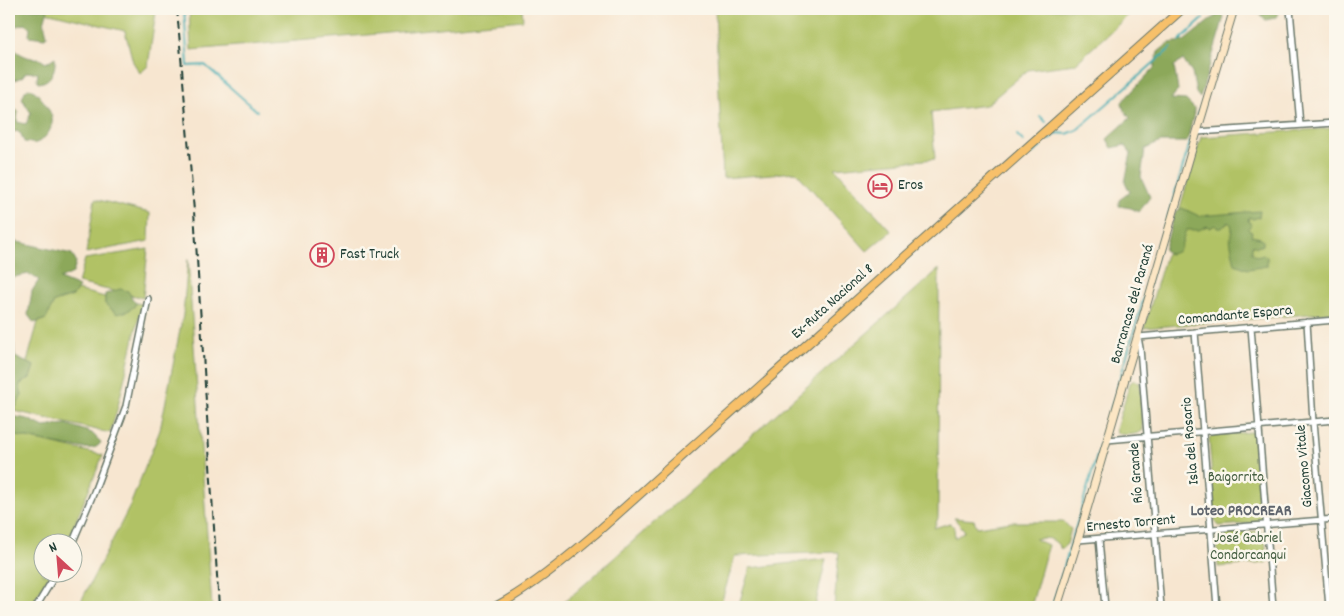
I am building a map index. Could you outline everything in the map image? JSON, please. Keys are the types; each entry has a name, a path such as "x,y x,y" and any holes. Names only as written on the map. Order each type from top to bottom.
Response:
{"main road":[{"name":"Ex-Ruta Nacional 8","path":"495,607 517,595 557,567 595,534 1182,9"}],"street":[{"name":"Barrancas del Paraná","path":"1057,607 1234,9"},
{"path":"1290,9 1300,125"},
{"path":"1197,132 1335,123"},
{"path":"76,534 126,406 148,299"},
{"name":"Comandante Espora","path":"1138,337 1335,320"},
{"name":"Giacomo Vitale","path":"1307,322 1313,422 1329,607"},
{"path":"1251,327 1273,607"},
{"name":"Isla del Rosario","path":"1195,332 1217,607"},
{"name":"Río Grande","path":"1138,337 1161,607"},
{"path":"1107,440 1335,420"},
{"name":"Ernesto Torrent","path":"1078,540 1335,519"},
{"path":"1099,539 1105,607"},
{"path":"36,607 50,584"}],"green space":[{"path":"14,9 48,9 44,23 47,35 45,38 29,36 30,27 25,24 17,26 9,23 9,13 12,14"},
{"path":"33,9 155,9 148,66 140,73 133,62 125,31"},
{"path":"189,9 522,9 523,20 191,50"},
{"path":"715,9 1135,9 1075,64 1028,70 986,105 931,112 935,159 835,168 891,231 867,251 796,172 723,178"},
{"path":"1264,9 1279,9 1279,13 1275,18 1266,20 1260,16"},
{"path":"1222,13 1224,17 1200,98 1196,93 1192,73 1183,60 1174,66 1178,90 1171,99 1186,100 1195,109 1187,142 1161,142 1145,149 1141,177 1150,197 1139,212 1131,208 1119,206 1119,200 1130,192 1125,182 1131,153 1125,145 1112,148 1107,139 1130,118 1123,108 1122,102 1154,68 1158,52 1169,43 1184,41 1214,17"},
{"path":"9,42 12,42 12,47 20,54 31,58 38,58 46,63 55,57 54,70 50,77 38,83 38,73 26,72 22,77 12,81 9,90"},
{"path":"29,88 40,96 51,114 52,126 46,136 36,143 24,142 21,134 17,131 11,133 12,139 9,142 9,104 18,111 17,122 26,124 31,113 22,99 25,91"},
{"path":"1335,128 1335,312 1144,328 1201,137"},
{"path":"95,199 150,213 149,241 86,253"},
{"path":"1182,208 1199,216 1260,211 1259,217 1253,219 1249,217 1248,220 1252,225 1248,229 1252,232 1251,236 1261,238 1263,241 1263,245 1257,247 1252,245 1252,252 1256,256 1264,254 1267,257 1267,266 1248,269 1235,264 1230,240 1232,229 1231,224 1228,222 1222,228 1217,228 1216,225 1209,228 1207,226 1199,230 1186,230 1180,249 1169,254 1164,250 1175,212"},
{"path":"9,240 72,254 76,262 73,273 60,279 79,287 73,296 54,302 46,319 34,323 28,315 32,291 39,280 29,274 9,280"},
{"path":"148,249 143,298 78,283 85,259"},
{"path":"188,259 212,607 78,607 129,508 160,430 183,315"},
{"path":"939,269 938,518 934,528 950,523 954,527 955,538 965,531 954,518 974,520 977,527 1011,522 1064,522 1071,529 1067,544 1061,549 1050,539 1035,539 1048,545 1031,607 834,607 839,552 735,556 720,607 559,607"},
{"path":"120,289 128,291 136,303 125,312 117,314 105,304 105,294"},
{"path":"77,290 105,297 105,304 134,307 136,303 142,304 110,433 14,411 22,395 19,385 30,378 34,366 27,362 38,322 46,319 54,302 73,296"},
{"path":"14,344 15,357 34,366 30,378 19,385 22,395 11,416 28,419 44,427 66,424 92,433 101,442 97,446 80,448 9,435 9,345"},
{"path":"1134,380 1140,383 1143,430 1134,434 1120,434 1117,433 1116,429 1130,383"},
{"name":"Baigorrita","path":"1251,432 1257,437 1263,519 1258,523 1219,526 1215,521 1209,438 1213,435"},
{"path":"9,434 103,455 71,534 32,534 32,584 44,584 30,607 9,607"},
{"name":"José Gabriel Condorcanqui","path":"1260,531 1265,535 1267,563 1218,567 1217,536 1221,533"},
{"path":"826,559 815,607 738,607 750,568"}],"waterway":[{"path":"184,9 188,66 205,65 257,111"},
{"path":"1211,13 1218,9"},
{"path":"1179,41 1203,19"},
{"path":"1053,130 1057,133 1067,134 1077,130 1172,47"},
{"path":"1052,607 1200,109"},
{"path":"1040,116 1046,122"},
{"path":"1049,140 1057,134"},
{"path":"1017,135 1024,142"},
{"path":"1030,150 1033,153 1041,147"}],"railway":[{"path":"177,9 194,211 219,607"}],"place":[{"name":"Eros","path":"880,186"},
{"name":"Fast Truck","path":"322,255"}],"district":[{"name":"Loteo PROCREAR","path":"1241,511"}]}
